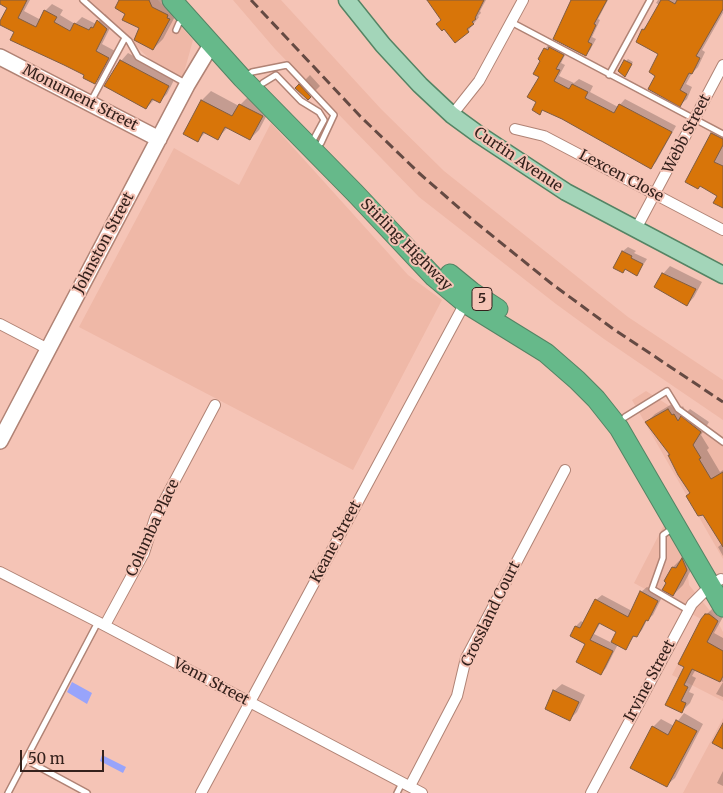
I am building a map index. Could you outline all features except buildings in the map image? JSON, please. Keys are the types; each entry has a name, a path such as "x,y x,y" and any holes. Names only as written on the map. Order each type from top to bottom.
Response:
{"highway":[{"name":"Stirling Highway","path":"172,0 182,25 211,45 252,78"},
{"name":"Stirling Highway","path":"188,0 252,78 316,142 434,277 552,343 574,360 606,392 625,417 718,583 723,607"},
{"name":"Stirling Highway","path":"468,297 546,353 596,399 618,428 676,526 718,583"}],"main road":[{"name":"Curtin Avenue","path":"347,0 420,85 452,115 506,154 566,192 723,275"}],"street":[{"path":"452,115 479,81 523,0"},
{"name":"Johnston Street","path":"0,441 187,85 211,45"},
{"name":"Monument Street","path":"0,57 159,139"},
{"name":"Webb Street","path":"636,229 723,65"},
{"name":"Lexcen Close","path":"515,129 544,136 723,230"},
{"name":"Keane Street","path":"201,793 468,297"},
{"path":"0,324 48,349"},
{"name":"Columba Place","path":"101,623 144,552 155,518 215,405"},
{"name":"Crossland Court","path":"406,784 457,696 466,658 565,470"},
{"name":"Venn Street","path":"0,572 101,623 422,793"},
{"name":"Irvine Street","path":"590,793 688,610 696,598 718,583"}],"lane":[{"path":"83,0 125,38 138,57 187,85"},
{"path":"610,75 650,0"},
{"path":"511,22 723,134"},
{"path":"90,103 125,38"},
{"path":"252,78 288,65 334,115 316,142"},
{"path":"252,78 276,75 301,101 319,112 324,120 316,142"},
{"path":"625,417 667,391 678,409 723,442"},
{"path":"676,526 663,535 663,558 652,589 688,610"},
{"path":"8,793 101,623"},
{"path":"26,760 87,793"},
{"path":"397,793 406,784"}],"shaded area":[{"path":"86,0 158,0 193,40 180,87"},
{"path":"233,0 281,0 381,109 444,171 628,317 723,380 723,420 556,304 419,197 275,49"},
{"path":"271,123 408,275 442,300 353,470 79,327 174,148 239,185"},
{"path":"646,391 723,440 723,559 632,400"},
{"path":"664,525 687,566 689,585 715,617 723,632 723,701 672,675 701,619 634,583"},
{"path":"723,718 723,793 683,793"}],"water":[{"path":"72,682 92,693 87,704 67,692"},
{"path":"102,755 126,767 123,773 100,761"}],"railway":[{"path":"251,0 360,116 419,173 474,221 552,284 612,328 723,402"}]}
